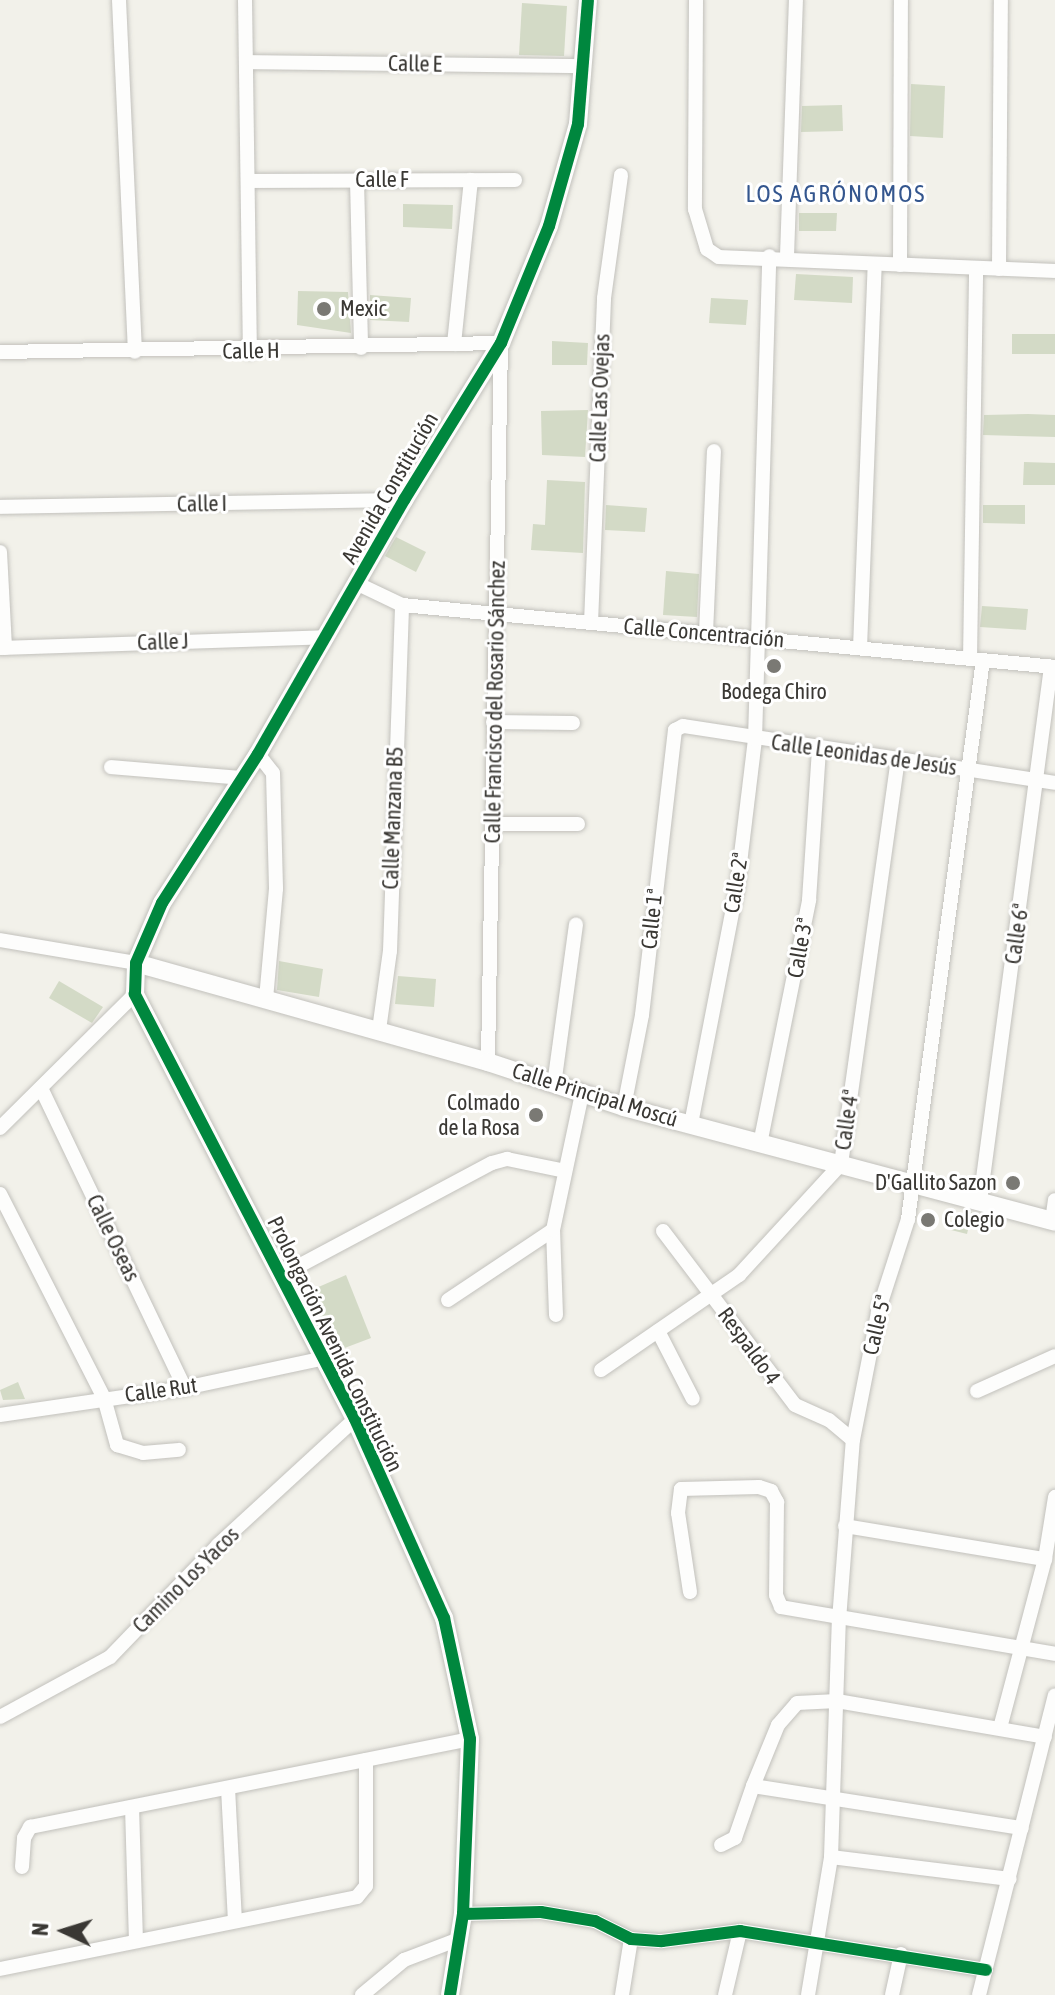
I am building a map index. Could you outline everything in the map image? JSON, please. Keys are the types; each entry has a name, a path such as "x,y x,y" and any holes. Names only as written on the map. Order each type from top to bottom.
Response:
{"street":[{"path":"119,0 135,352"},
{"path":"245,0 250,352"},
{"name":"Avenida Constitución","path":"136,963 162,903 258,754 404,500 501,343 549,226 578,124 588,0"},
{"path":"696,0 695,209 707,249 719,257 787,256 875,264 1055,271"},
{"path":"787,256 796,0"},
{"path":"900,265 901,0"},
{"path":"999,269 1001,0"},
{"name":"Calle E","path":"246,62 583,66"},
{"name":"Calle Las Ovejas","path":"591,623 604,298 621,175"},
{"path":"357,180 361,348"},
{"path":"454,344 471,180"},
{"name":"Calle F","path":"248,181 515,180"},
{"name":"Calle 2ª","path":"691,1124 737,888 755,739 761,639 769,256"},
{"path":"860,648 875,264"},
{"name":"Calle 5ª","path":"808,1995 831,1857 840,1615 853,1440 878,1312 908,1219 914,1186 970,771 976,659 976,268"},
{"name":"Calle H","path":"0,352 250,352 501,343"},
{"name":"Calle Francisco del Rosario Sánchez","path":"488,1062 501,343"},
{"path":"706,633 714,451"},
{"name":"Calle I","path":"0,507 404,500"},
{"path":"0,552 3,648"},
{"name":"Calle Concentración","path":"358,584 402,605 1053,667"},
{"name":"Calle Manzana B5","path":"379,1030 390,951 402,605"},
{"name":"Calle J","path":"3,648 326,637"},
{"name":"Calle 6ª","path":"980,1201 1053,667"},
{"path":"493,722 573,723"},
{"name":"Calle Leonidas de Jesús","path":"675,730 683,726 1055,783"},
{"name":"Calle 1ª","path":"624,1107 642,1015 675,730"},
{"name":"Calle 3ª","path":"760,1144 809,900 819,748"},
{"path":"258,754 273,773 276,889 266,998"},
{"name":"Calle 4ª","path":"601,1370 713,1295 769,1247 841,1164 898,760"},
{"path":"111,767 243,778"},
{"path":"493,824 578,824"},
{"path":"554,1085 576,925"},
{"path":"0,940 136,963"},
{"name":"Calle Principal Moscú","path":"136,963 488,1062 624,1107 1054,1222"},
{"name":"Prolongación Avenida Constitución","path":"136,963 135,994 320,1359 355,1419 444,1618 470,1739 463,1914 450,1995"},
{"path":"0,1128 135,994"},
{"name":"Calle Oseas","path":"41,1088 185,1388"},
{"path":"556,1315 553,1230 582,1093"},
{"path":"280,1276 492,1163 507,1159 565,1171"},
{"path":"0,1194 104,1398 117,1445 143,1453 179,1450"},
{"path":"1054,1222 1055,1200"},
{"path":"448,1300 553,1230"},
{"name":"Respaldo 4","path":"663,1231 795,1405 829,1420 853,1440"},
{"path":"658,1331 693,1399"},
{"path":"977,1391 1055,1356"},
{"name":"Calle Rut","path":"0,1414 185,1388 320,1359"},
{"name":"Camino Los Yacos","path":"0,1717 110,1657 218,1545 355,1419"},
{"path":"690,1592 678,1513 681,1489 759,1487 771,1491 777,1502 776,1595 781,1607 1055,1654"},
{"path":"1000,1728 1017,1647 1045,1559 1055,1497"},
{"path":"845,1526 1045,1559"},
{"path":"979,1995 1055,1695"},
{"path":"721,1845 735,1838 753,1786 785,1714 797,1703 837,1701 1045,1737"},
{"path":"22,1867 24,1838 30,1827 470,1739"},
{"path":"0,1969 363,1893 366,1760"},
{"path":"753,1786 1022,1828"},
{"path":"228,1788 235,1921"},
{"path":"132,1807 136,1941"},
{"path":"831,1857 1010,1879"},
{"path":"463,1914 498,1909 541,1912 595,1921 631,1939 662,1941 740,1931 901,1954 986,1970"},
{"path":"725,1995 740,1931"},
{"path":"362,1995 404,1960 459,1939"},
{"path":"622,1995 631,1939"},
{"path":"892,1995 901,1954"}],"building":[{"path":"522,3 567,6 564,56 519,55"},
{"path":"911,84 945,86 943,138 910,136"},
{"path":"842,105 843,131 801,132 802,106"},
{"path":"403,204 453,205 452,229 403,227"},
{"path":"799,213 837,213 836,231 799,231"},
{"path":"796,274 853,277 852,303 794,300"},
{"name":"Mexic","path":"298,291 348,292 351,333 297,325"},
{"path":"370,295 411,298 409,322 370,320"},
{"path":"711,298 748,300 746,325 709,323"},
{"path":"1012,334 1055,334 1055,354 1012,354"},
{"path":"552,341 588,343 587,365 552,365"},
{"path":"588,410 585,457 542,455 541,411"},
{"path":"984,415 1055,415 1055,437 983,435"},
{"path":"1024,462 1055,463 1055,485 1023,485"},
{"path":"547,480 585,482 583,553 531,550 533,524 545,525"},
{"path":"606,505 647,508 645,532 605,530"},
{"path":"983,505 1025,505 1025,524 983,523"},
{"path":"396,537 426,552 416,572 385,556"},
{"path":"666,571 699,574 697,617 663,615"},
{"path":"982,606 1028,609 1026,630 980,627"},
{"path":"279,961 323,969 319,997 277,990"},
{"path":"398,976 436,979 434,1007 395,1004"},
{"path":"59,981 103,1007 92,1023 49,998"},
{"path":"966,1211 972,1212 967,1234 951,1230"},
{"path":"346,1275 371,1338 334,1352 307,1292"},
{"path":"18,1382 25,1399 3,1400 0,1390"}],"cycle path":[{"path":"450,1995 463,1914 470,1739 444,1618 355,1419 135,994 136,963 162,903 258,754 404,500 501,343 549,226 578,124 588,0"},
{"path":"463,1914 541,1912 595,1921 631,1939 662,1941 740,1931 986,1970"}],"place":[{"name":"Mexic","path":"324,309"},
{"name":"Bodega Chiro","path":"774,666"},
{"name":"Colmado de la Rosa","path":"536,1115"},
{"name":"D'Gallito Sazon","path":"1013,1183"},
{"name":"Colegio","path":"928,1220"}],"district":[{"name":"LOS AGRÓNOMOS","path":"836,194"}]}
